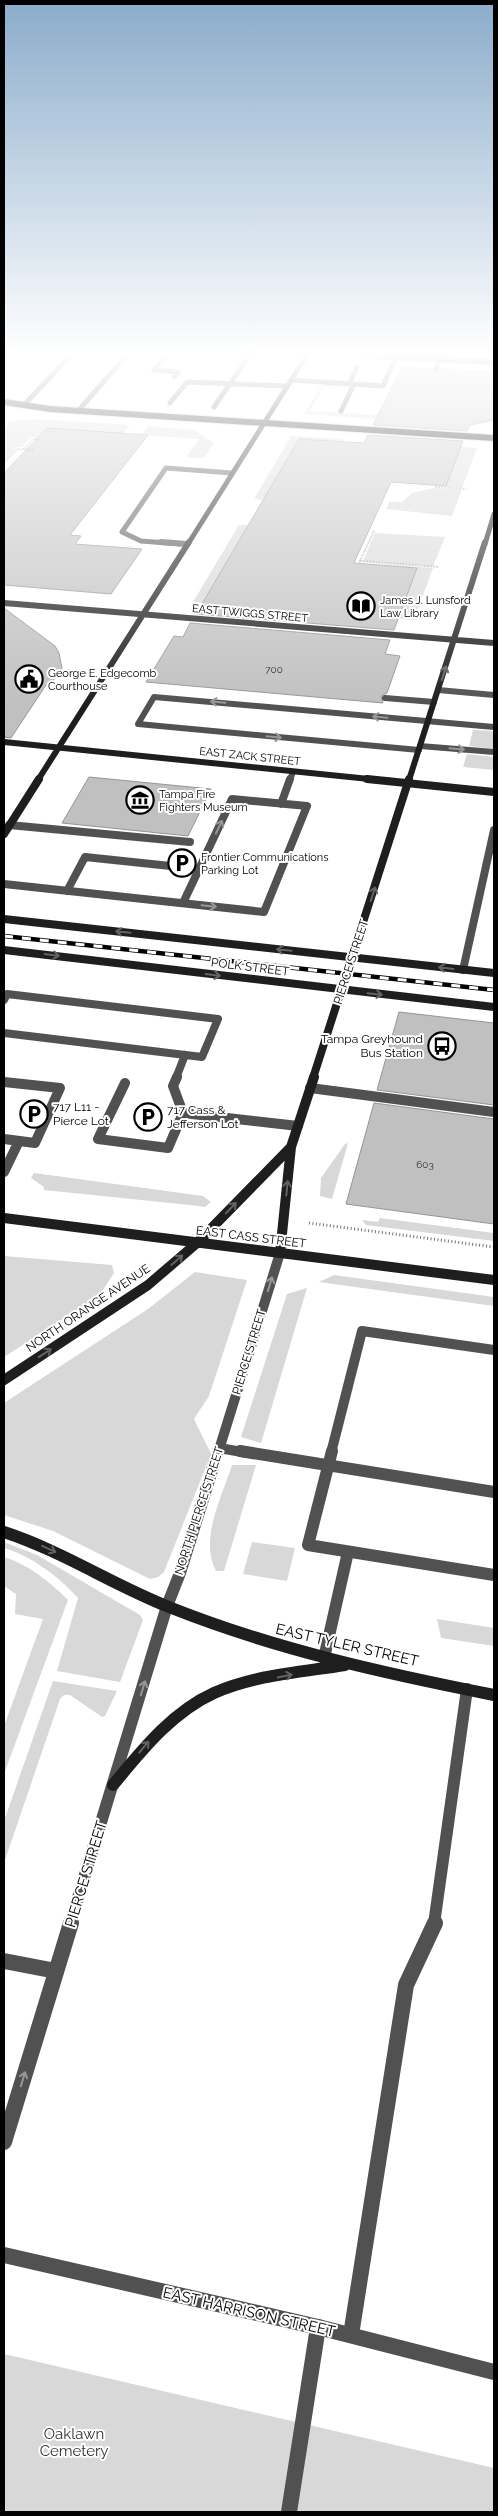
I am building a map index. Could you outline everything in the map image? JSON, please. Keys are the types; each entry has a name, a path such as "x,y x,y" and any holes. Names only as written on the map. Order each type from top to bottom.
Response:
{"main road":[{"path":"4,834 232,473"},
{"name":"PIERCE STREET","path":"280,1253 285,1221 291,1147 454,640 492,528 494,514"},
{"name":"EAST TWIGGS STREET","path":"4,603 494,643"},
{"name":"EAST ZACK STREET","path":"4,742 494,792"},
{"name":"POLK STREET","path":"4,919 494,973"},
{"name":"POLK STREET","path":"4,950 494,1007"},
{"name":"NORTH ORANGE AVENUE","path":"4,1380 148,1285 197,1243 291,1147"},
{"name":"EAST CASS STREET","path":"4,1218 494,1280"},
{"name":"EAST TYLER STREET","path":"4,1532 52,1550 109,1580 167,1606 261,1641 350,1664 494,1694"},
{"path":"113,1784 154,1736 181,1714 215,1693 254,1682 350,1664"}],"street":[{"path":"163,472 122,532 141,540 187,544"},
{"path":"224,472 232,473"},
{"path":"438,690 494,695"},
{"path":"494,727 154,697 138,724 420,748 494,752"},
{"path":"385,698 434,702"},
{"path":"280,804 294,772"},
{"path":"4,884 264,912 307,806 232,799 183,903"},
{"path":"10,824 190,842"},
{"path":"464,970 494,830"},
{"path":"67,891 85,857 200,869"},
{"path":"4,1000 7,994 218,1019 202,1057 4,1033"},
{"path":"125,1083 98,1139 168,1148 183,1113 174,1086 185,1055"},
{"path":"4,1082 60,1088 35,1143 4,1139"},
{"path":"310,1088 494,1112"},
{"path":"183,1113 298,1126"},
{"path":"4,1172 19,1141"},
{"name":"PIERCE STREET","path":"230,1415 280,1253"},
{"path":"494,1350 362,1331 308,1545 494,1575"},
{"name":"NORTH PIERCE STREET","path":"167,1606 230,1415"},
{"path":"219,1448 494,1492"},
{"path":"324,1658 348,1552"},
{"name":"PIERCE STREET","path":"4,2142 10,2101 56,1971 167,1606"},
{"path":"351,2336 406,1985 435,1922 467,1689"},
{"path":"4,1961 56,1971"},
{"name":"EAST HARRISON STREET","path":"4,2255 318,2327 494,2372"},
{"path":"288,2512 318,2327"}],"path":[{"path":"435,487 466,489"},
{"path":"374,531 360,561 439,567"}],"green space":[{"path":"270,472 279,472 263,500 254,499"},
{"path":"451,472 468,472 462,488 435,486 446,486"},
{"path":"434,488 462,490 452,516 386,509 389,502 402,502 412,493"},
{"path":"239,525 248,525 204,600 257,607 193,602"},
{"path":"375,533 445,537 433,566 363,561"},
{"path":"370,563 433,568 414,620 340,614 399,616 417,568"},
{"path":"473,730 494,731 494,749 469,746"},
{"path":"467,754 494,757 494,770 463,767"},
{"path":"348,1143 332,1199 320,1196 321,1178 345,1144"},
{"path":"34,1173 203,1196 211,1202 205,1207 44,1190 44,1187 31,1178"},
{"path":"380,1218 494,1233 494,1241 366,1225 362,1220 378,1222"},
{"path":"4,1256 112,1265 114,1273 99,1296 4,1357"},
{"path":"195,1272 247,1280 209,1396 194,1419 211,1454 164,1572 158,1577 150,1579 53,1531 4,1515 4,1403 148,1309"},
{"path":"334,1275 494,1297 494,1306 319,1282"},
{"path":"307,1288 261,1443 241,1437 287,1294"},
{"path":"232,1465 256,1465 224,1571 216,1571 211,1559 211,1532 218,1504"},
{"path":"4,1542 37,1555 140,1615 143,1620 120,1682 57,1671 78,1598 44,1568 25,1556 4,1548"},
{"path":"252,1542 295,1548 287,1581 243,1574"},
{"path":"4,1557 22,1564 38,1574 68,1600 4,1774 4,1726 43,1619 15,1614 16,1594 4,1586"},
{"path":"437,1619 494,1628 494,1646 441,1638"},
{"path":"53,1681 117,1691 105,1716 102,1717 70,1695 64,1695 60,1699 4,1863 4,1821"},
{"name":"Oaklawn Cemetery","path":"4,2354 494,2468 494,2512 4,2512"}],"building":[{"path":"119,472 70,535 81,536 75,544 142,549 111,594 4,585 4,473"},
{"path":"279,472 451,472 446,486 391,482 354,563 417,568 394,630 196,614"},
{"name":"George E. Edgecomb Courthouse","path":"4,608 55,646 59,653 62,668 50,685 46,685 11,738 4,737"},
{"path":"190,623 390,640 385,654 400,656 387,693 381,696 383,703 146,682 174,636 183,637"},
{"name":"Tampa Fire Fighters Museum","path":"89,777 211,789 188,836 62,823"},
{"name":"Tampa Greyhound Bus Station","path":"399,1012 494,1023 494,1105 377,1090"},
{"path":"374,1103 494,1119 494,1224 346,1204"}],"railway":[{"path":"4,936 494,990"}],"place":[{"name":"James J. Lunsford Law Library","path":"361,606"},
{"name":"George E. Edgecomb Courthouse","path":"29,679"},
{"name":"Tampa Fire Fighters Museum","path":"140,800"},
{"name":"Frontier Communications Parking Lot","path":"182,863"},
{"name":"Tampa Greyhound Bus Station","path":"442,1046"},
{"name":"717 L11 - Pierce Lot","path":"34,1114"},
{"name":"717 Cass & Jefferson Lot","path":"148,1117"}]}
